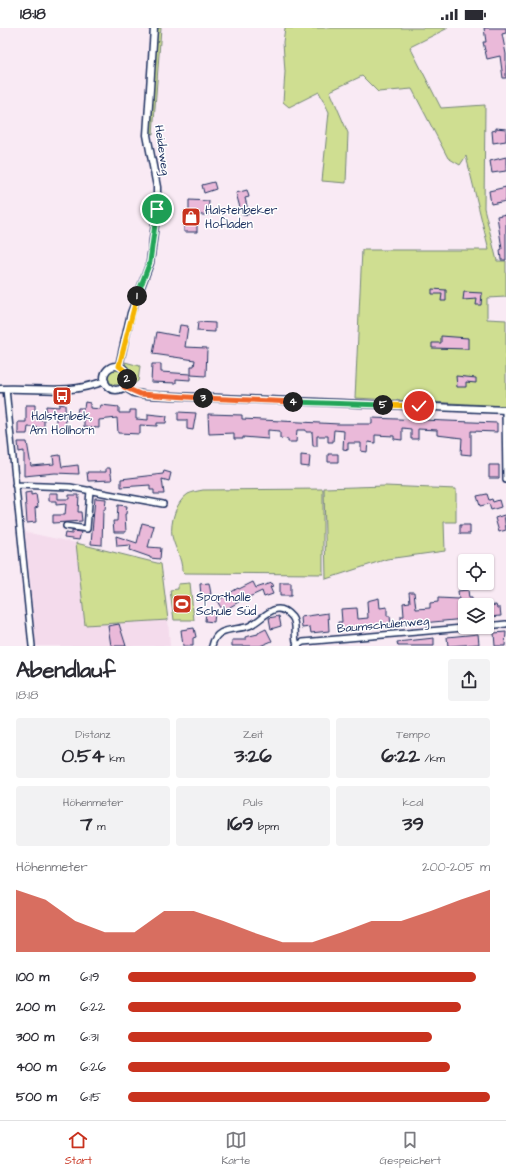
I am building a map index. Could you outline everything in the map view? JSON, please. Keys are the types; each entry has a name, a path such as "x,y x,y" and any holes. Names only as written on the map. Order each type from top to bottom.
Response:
{"street":[{"name":"Heideweg","path":"119,366 131,313 150,262 157,209 157,187 147,135 154,28"},
{"path":"119,366 125,371 128,380 124,387 120,389 112,389 105,381 105,372 107,369 119,366"},
{"path":"32,646 16,486 3,389 67,391 105,381"},
{"path":"124,387 134,393 148,395 505,410 506,480"},
{"path":"16,486 61,486 162,504"},
{"path":"66,526 86,529 90,490"},
{"path":"212,646 213,640 223,631 252,625 269,611 273,610 285,612 292,617 294,620 295,641 297,645"},
{"path":"494,625 506,624"},
{"name":"Baumschulenweg","path":"297,645 303,642 458,628"}],"shaded area":[{"path":"25,532 76,543 85,625 168,620 170,646 36,646"}],"green space":[{"path":"157,28 161,28 153,134 149,133"},
{"path":"285,28 448,28 410,47 441,108 485,105 484,208 497,261 506,261 506,297 487,298 487,319 506,320 506,406 355,398 362,250 489,250 466,156 460,165 448,158 412,89 378,92 362,76 330,91 348,133 346,183 322,181 329,112 319,92 289,107 283,102 285,72 283,42"},
{"path":"125,362 140,366 138,381 132,385"},
{"path":"116,369 123,374 124,377 119,384 116,385 109,380 108,377 113,370"},
{"path":"385,486 456,489 456,522 444,522 445,551 387,559 326,579 324,488"},
{"path":"323,489 323,574 184,573 182,571 181,562 173,541 172,525 177,507 188,494 203,490"},
{"path":"76,543 161,564 168,620 85,625"},
{"name":"Sporthalle Schule Süd","path":"190,583 194,620 174,620 170,590 178,589 178,584"}],"building":[{"path":"484,28 506,28 506,33 502,34 506,54 506,78 503,78 500,56 487,59 483,42 486,42"},
{"path":"496,128 506,129 506,141 493,143 492,131 496,130"},
{"path":"506,157 506,171 492,173 490,161"},
{"path":"214,182 216,189 204,193 202,185"},
{"path":"506,187 506,201 491,204 489,191"},
{"path":"247,190 249,197 245,198 249,214 242,215 236,193"},
{"path":"189,200 209,201 208,215 197,215 197,232 184,232 184,222 189,222"},
{"path":"506,214 506,260 501,260 500,250 502,249 497,216"},
{"path":"432,289 446,290 446,301 441,301 442,294 432,294"},
{"path":"464,292 482,293 481,305 476,305 477,299 463,300"},
{"path":"198,322 215,323 215,332 197,331"},
{"path":"180,325 188,326 185,347 207,348 206,376 191,375 191,366 194,366 195,360 153,354 157,332 178,336"},
{"path":"441,336 468,338 468,349 432,348 432,343 441,343"},
{"path":"152,364 161,364 161,372 190,374 190,380 176,379 176,383 151,382"},
{"path":"456,376 476,378 476,383 466,382 466,387 457,387"},
{"path":"85,402 90,403 90,408 100,409 101,405 119,407 119,413 130,413 130,410 136,410 136,419 148,420 148,414 167,416 166,423 157,423 157,426 140,425 140,434 118,433 117,418 99,420 99,428 84,427 84,416 77,415 78,408 84,408"},
{"path":"59,404 65,405 66,428 56,428 56,417 46,416 46,406 59,407"},
{"path":"26,405 35,405 35,419 44,420 44,428 28,427 27,434 18,434 18,422 26,422"},
{"path":"178,412 196,413 193,430 187,429 187,420 178,420"},
{"path":"208,414 242,415 242,419 339,424 372,424 372,418 497,423 497,432 471,431 471,455 461,454 462,438 437,435 437,430 418,429 418,439 411,439 411,429 402,428 402,440 394,439 394,436 375,435 375,443 368,442 367,452 361,451 361,443 348,443 348,450 343,449 344,431 334,430 333,442 328,442 328,436 317,436 317,446 313,446 312,432 306,432 306,430 297,430 296,442 288,442 288,439 280,438 280,431 268,430 268,439 243,437 243,439 234,439 234,433 209,434"},
{"path":"18,442 27,442 31,466 54,464 53,456 60,455 62,467 78,465 79,474 55,473 24,476 24,451 19,452"},
{"path":"328,454 338,454 338,462 328,462"},
{"path":"301,455 310,456 309,467 301,466"},
{"path":"489,465 499,465 499,478 489,478"},
{"path":"106,468 110,468 112,480 88,481 87,472 106,472"},
{"path":"164,471 171,473 169,481 162,479 164,494 154,494 154,490 150,490 150,485 121,487 121,479 163,474"},
{"path":"31,492 31,495 36,494 38,507 35,508 36,522 27,523 25,493"},
{"path":"49,493 58,493 58,499 69,499 69,495 79,495 78,512 81,512 82,521 53,523 53,515 65,515 66,504 56,505 56,501 49,501"},
{"path":"487,494 489,500 492,499 493,502 499,500 501,507 491,510 489,504 480,506 477,496"},
{"path":"95,498 106,499 105,510 103,510 102,545 91,544"},
{"path":"118,505 127,506 125,514 126,532 114,532 113,521 117,521"},
{"path":"504,515 506,530 499,532 495,518"},
{"path":"142,523 154,526 148,547 161,548 160,559 150,558 130,550 131,545 117,546 116,536 137,543"},
{"path":"460,525 470,525 470,534 460,534"},
{"path":"72,531 81,532 79,540 64,538 65,533 72,534"},
{"path":"253,582 256,588 271,583 273,586 270,587 273,594 264,597 262,591 249,596 223,611 217,601 238,588 239,589"},
{"path":"209,583 211,594 201,596 200,584"},
{"path":"280,583 291,583 291,596 280,596"},
{"path":"468,590 469,598 459,598 458,591"},
{"path":"409,592 414,592 416,609 430,608 430,603 438,602 438,598 458,599 458,620 401,625 401,616 404,616 403,603 410,602"},
{"path":"379,598 380,608 387,607 387,616 390,616 391,626 339,630 338,622 342,622 341,609 357,608 358,619 368,618 367,601"},
{"path":"494,605 496,605 497,608 500,608 501,616 494,616"},
{"path":"206,611 215,612 214,622 205,621"},
{"path":"328,613 329,631 311,633 310,627 302,628 301,617"},
{"path":"279,616 281,626 271,629 269,618"},
{"path":"119,624 126,646 111,646 108,626"},
{"path":"194,628 196,637 193,638 193,646 183,646 181,630"},
{"path":"266,629 272,641 260,646 232,646 232,640 245,640 245,637 258,634"},
{"path":"506,632 505,646 495,646 494,633"},
{"path":"478,634 479,644 448,646 447,637"},
{"path":"434,638 434,646 398,646 397,642"}],"place":[{"name":"Halstenbeker Hofladen","path":"191,217"},
{"name":"Halstenbek, Am Hollhorn","path":"62,396"},
{"name":"Sporthalle Schule Süd","path":"182,604"}],"route":[{"path":"157,209 150,262 146,277 131,313 119,366 127,375 128,380 124,387 131,392 148,395 276,402 419,406"}]}
